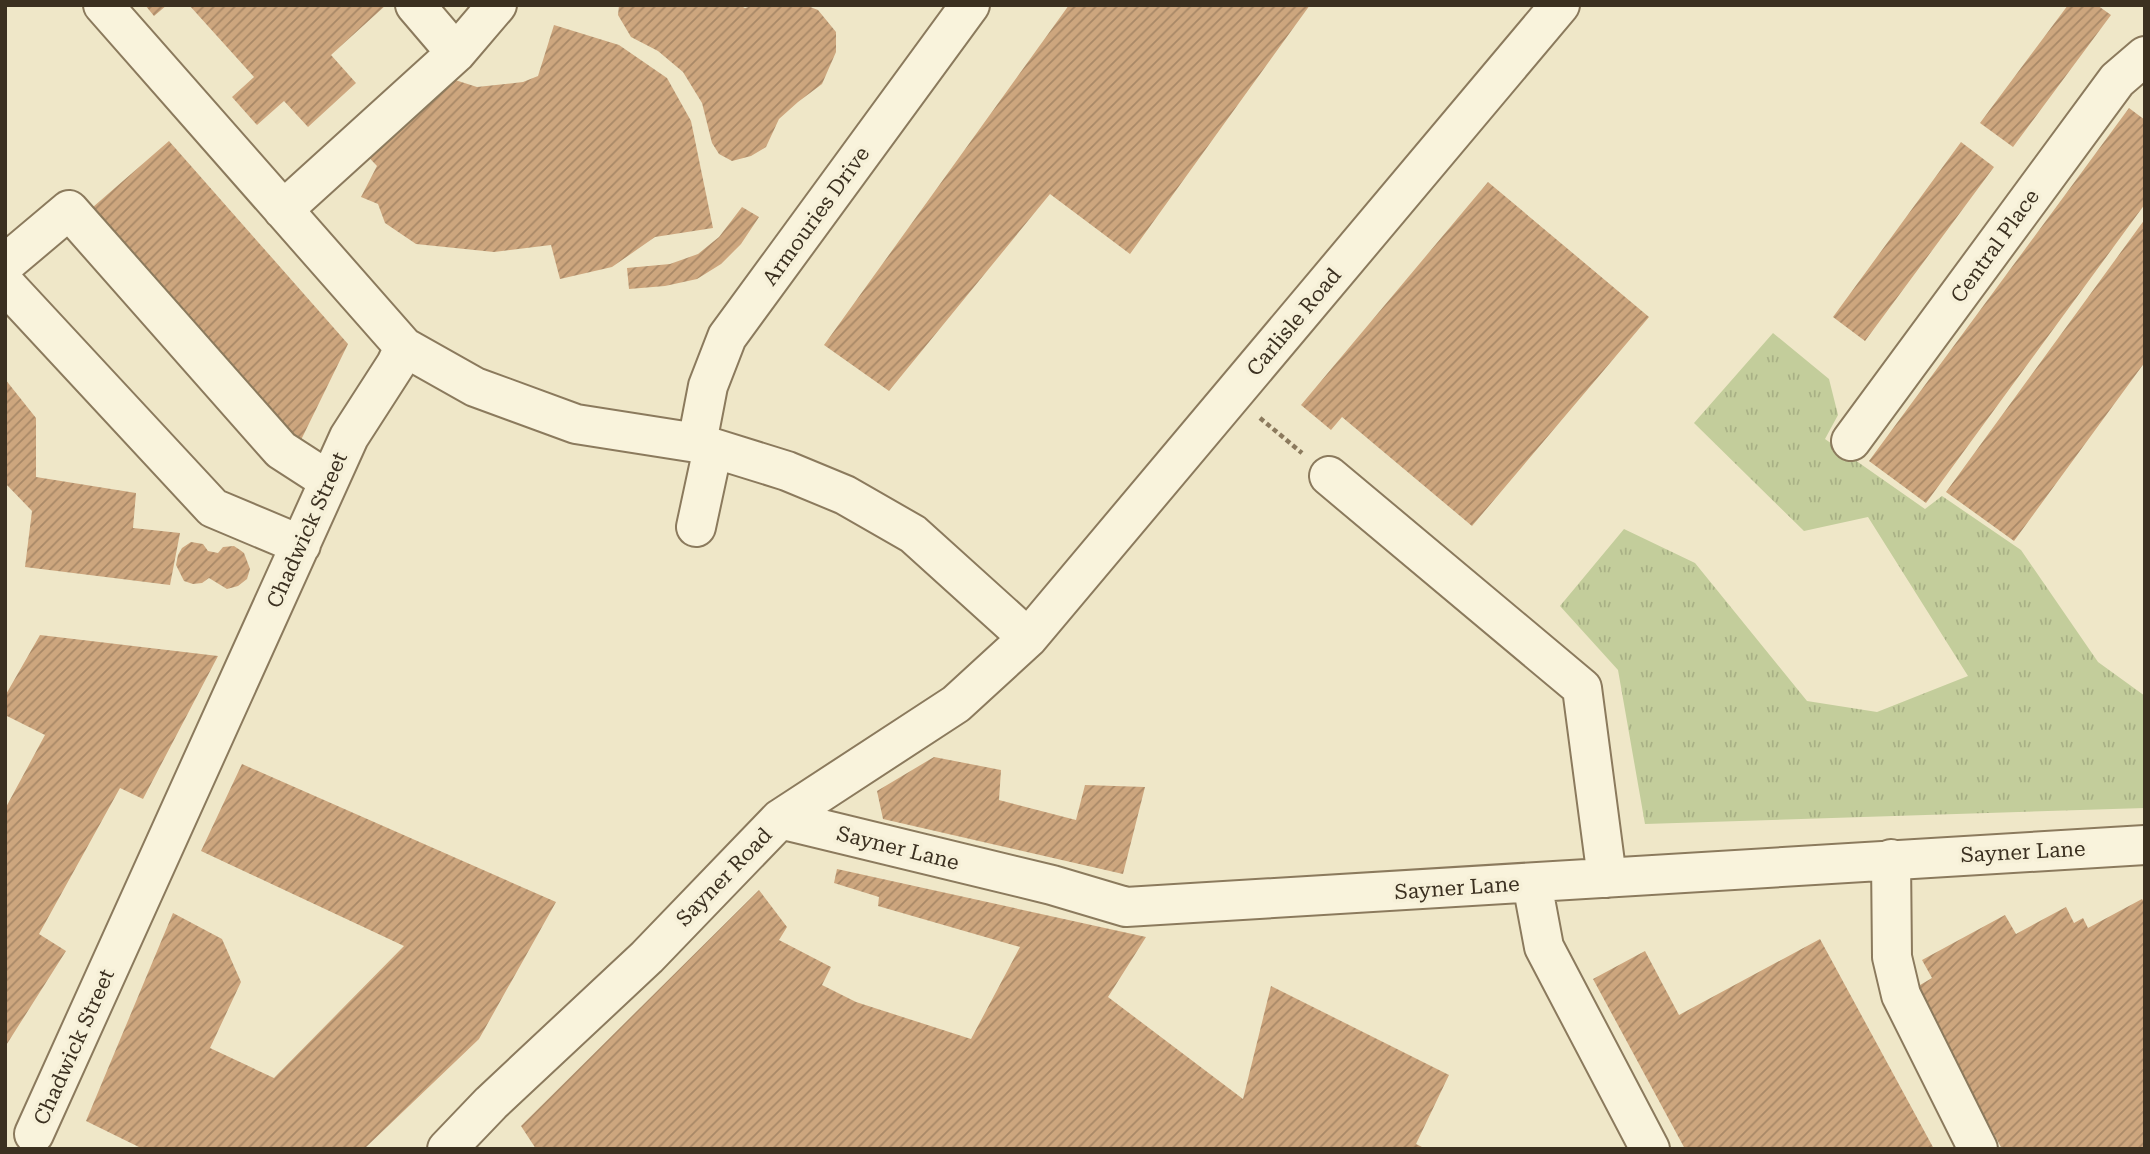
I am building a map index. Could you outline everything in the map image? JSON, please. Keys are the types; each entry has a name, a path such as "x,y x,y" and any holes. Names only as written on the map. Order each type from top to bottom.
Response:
{"street":[{"path":"103,5 404,347 475,387 576,424 705,446 788,471 845,495 913,534 1028,638"},
{"path":"415,5 456,53"},
{"path":"284,210 456,53 497,5"},
{"name":"Carlisle Road","path":"1028,638 1560,5"},
{"name":"Armouries Drive","path":"696,527 708,386 727,337 952,13"},
{"name":"Central Place","path":"1852,441 2117,80 2145,56"},
{"path":"5,264 69,209 281,450 329,481"},
{"path":"5,284 214,508 301,545"},
{"name":"Chadwick Street","path":"34,1134 349,438 404,347"},
{"path":"1329,476 1582,688 1607,878"},
{"name":"Sayner Road","path":"447,1149 491,1103 647,957 780,819 956,704 1028,638"},
{"name":"Sayner Lane","path":"780,819 1052,885 1126,907 2145,845"},
{"path":"1891,859 1892,957 1901,995 1978,1149"},
{"path":"1532,883 1544,947 1650,1149"}],"path":[{"path":"1233,395 1329,476"}],"green space":[{"path":"1773,333 1829,379 1838,415 1825,439 1925,509 1942,496 2021,550 2098,662 2145,696 2145,808 1645,824 1618,670 1560,606 1624,529 1695,563 1807,701 1877,712 1968,676 1868,517 1804,531 1694,423"}],"building":[{"path":"145,5 167,5 154,16"},
{"path":"189,5 386,5 331,55 356,83 308,127 284,101 257,125 232,97 254,77"},
{"path":"619,5 739,5 745,8 755,5 805,5 818,10 836,32 836,52 822,84 779,119 766,147 751,156 732,161 719,154 712,143 702,103 683,72 658,51 631,37 618,15"},
{"path":"1069,5 1310,5 1130,254 1050,194 889,391 824,345"},
{"path":"2068,5 2097,5 2111,15 2013,147 1980,123"},
{"path":"554,25 619,45 667,78 691,121 713,228 655,237 612,267 560,279 551,245 494,252 416,244 385,223 378,204 361,197 377,166 358,146 452,79 477,87 523,82 538,76"},
{"path":"2129,108 2145,120 2145,204 1926,503 1869,461"},
{"path":"169,141 348,344 300,442 93,207"},
{"path":"1961,142 1994,167 1865,341 1833,317"},
{"path":"1488,182 1649,317 1472,526 1342,417 1331,430 1301,405"},
{"path":"742,207 759,217 741,244 721,264 697,279 665,286 629,289 627,268 670,264 698,254 719,237"},
{"path":"2145,219 2145,362 2014,541 1946,492"},
{"path":"5,379 36,418 36,477 136,493 133,528 180,533 170,585 25,567 32,511 5,483"},
{"path":"191,542 203,544 208,551 218,553 223,547 234,546 244,553 250,569 247,579 238,586 227,589 209,578 202,583 184,581 176,565 182,548"},
{"path":"40,635 218,656 143,799 120,788 39,934 66,951 5,1047 5,809 45,735 5,715 5,696"},
{"path":"934,757 1001,770 999,800 1076,820 1085,785 1145,787 1123,874 883,819 877,791"},
{"path":"242,764 556,902 479,1039 364,1149 143,1149 86,1121 173,913 222,939 241,982 210,1048 274,1078 404,946 201,851"},
{"path":"837,869 1146,937 1108,997 1243,1099 1271,986 1449,1075 1416,1144 1426,1149 536,1149 521,1126 759,890 787,927 779,940 831,967 822,985 856,1002 971,1039 1020,947 878,906 879,897 834,883"},
{"path":"2142,899 2145,904 2145,1149 2002,1149 1915,988 1932,978 1922,960 2005,915 2016,934 2066,907 2074,923 2083,918 2088,928"},
{"path":"1820,939 1934,1149 1685,1149 1593,979 1645,951 1679,1015"}]}
